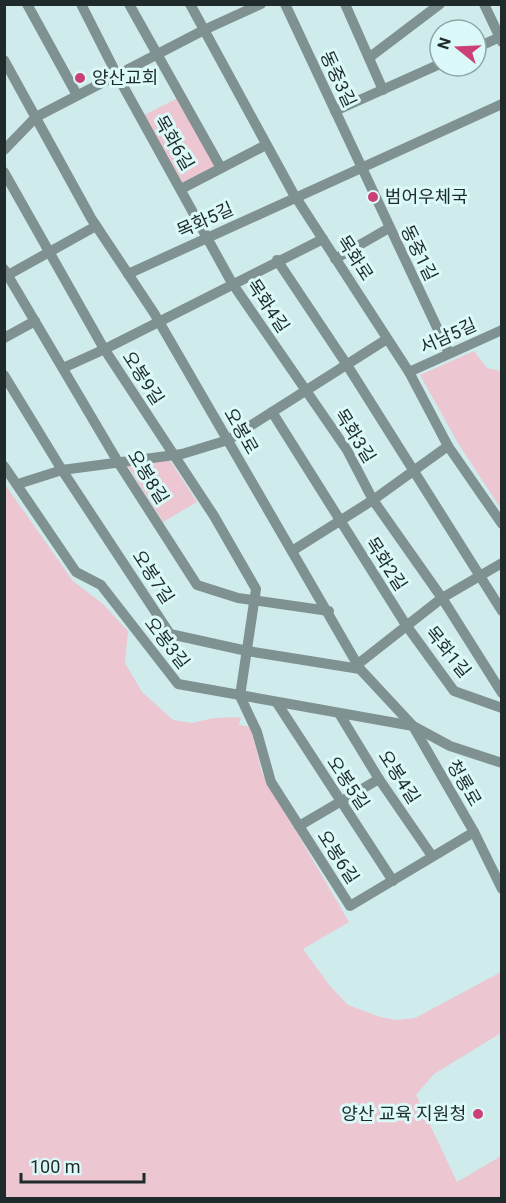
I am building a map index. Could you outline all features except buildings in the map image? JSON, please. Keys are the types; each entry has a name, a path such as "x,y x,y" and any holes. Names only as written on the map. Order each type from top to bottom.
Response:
{"street":[{"path":"27,4 77,96"},
{"name":"목화6길","path":"81,4 117,75 181,189 266,145"},
{"name":"목화6길","path":"129,4 221,168"},
{"name":"목화로","path":"190,4 296,198 409,372 448,446 501,524"},
{"path":"4,150 36,117 204,30 261,4"},
{"name":"동중3길","path":"285,4 360,167"},
{"path":"345,4 383,90"},
{"path":"370,57 440,4"},
{"path":"484,4 501,38"},
{"name":"오봉로","path":"4,60 96,226 159,321 359,667 413,726 450,746 501,763"},
{"path":"335,111 428,69"},
{"path":"296,198 501,104"},
{"name":"동중1길","path":"360,167 449,353"},
{"name":"오봉9길","path":"4,172 105,350 214,516 256,589 255,598"},
{"name":"목화4길","path":"181,189 232,283 307,391"},
{"name":"목화5길","path":"128,274 296,198"},
{"path":"6,272 50,253 96,226"},
{"path":"335,259 389,228"},
{"name":"목화4길","path":"323,239 277,260 347,365"},
{"path":"63,368 105,350 277,260"},
{"name":"오봉8길","path":"6,272 118,462 197,585 238,598 255,598 328,611"},
{"path":"4,338 35,321"},
{"name":"서남5길","path":"409,372 501,330"},
{"path":"18,484 62,470 172,455 228,440 387,339"},
{"name":"목화3길","path":"347,365 412,472"},
{"name":"오봉7길","path":"4,375 62,470 170,634 247,651 359,667"},
{"name":"목화3길","path":"307,391 347,450 374,500"},
{"path":"272,412 338,521"},
{"path":"292,551 374,500 448,446"},
{"name":"오봉3길","path":"4,466 18,484 52,540 76,572 101,585 178,684 340,715 413,726"},
{"path":"412,472 501,611"},
{"name":"목화2길","path":"374,500 442,598"},
{"name":"목화2길","path":"338,521 406,626"},
{"path":"359,667 442,598 501,563"},
{"path":"240,696 255,598"},
{"name":"목화1길","path":"442,598 501,693"},
{"name":"목화1길","path":"406,626 454,691 501,708"},
{"name":"오봉6길","path":"240,696 257,732 271,782 350,906 474,832"},
{"name":"오봉5길","path":"277,703 393,881"},
{"name":"오봉4길","path":"340,715 379,779 432,856"},
{"name":"청룡로","path":"413,726 474,832 501,889"},
{"path":"299,826 379,779"}],"shaded area":[{"path":"178,98 216,167 182,184 144,115"},
{"path":"474,351 487,368 501,371 501,509 458,443 420,375"},
{"path":"169,459 197,502 163,522 127,465"},
{"path":"4,483 73,581 103,604 128,631 125,663 142,692 173,720 192,723 214,718 241,717 239,725 251,727 262,773 349,922 303,949 330,986 348,1005 380,1017 397,1020 415,1018 501,972 501,1033 434,1074 416,1095 457,1182 501,1156 501,1198 5,1198"}],"place":[{"name":"양산교회","path":"80,78"},
{"name":"범어우체국","path":"373,197"},
{"name":"양산 교육 지원청","path":"478,1114"}]}
